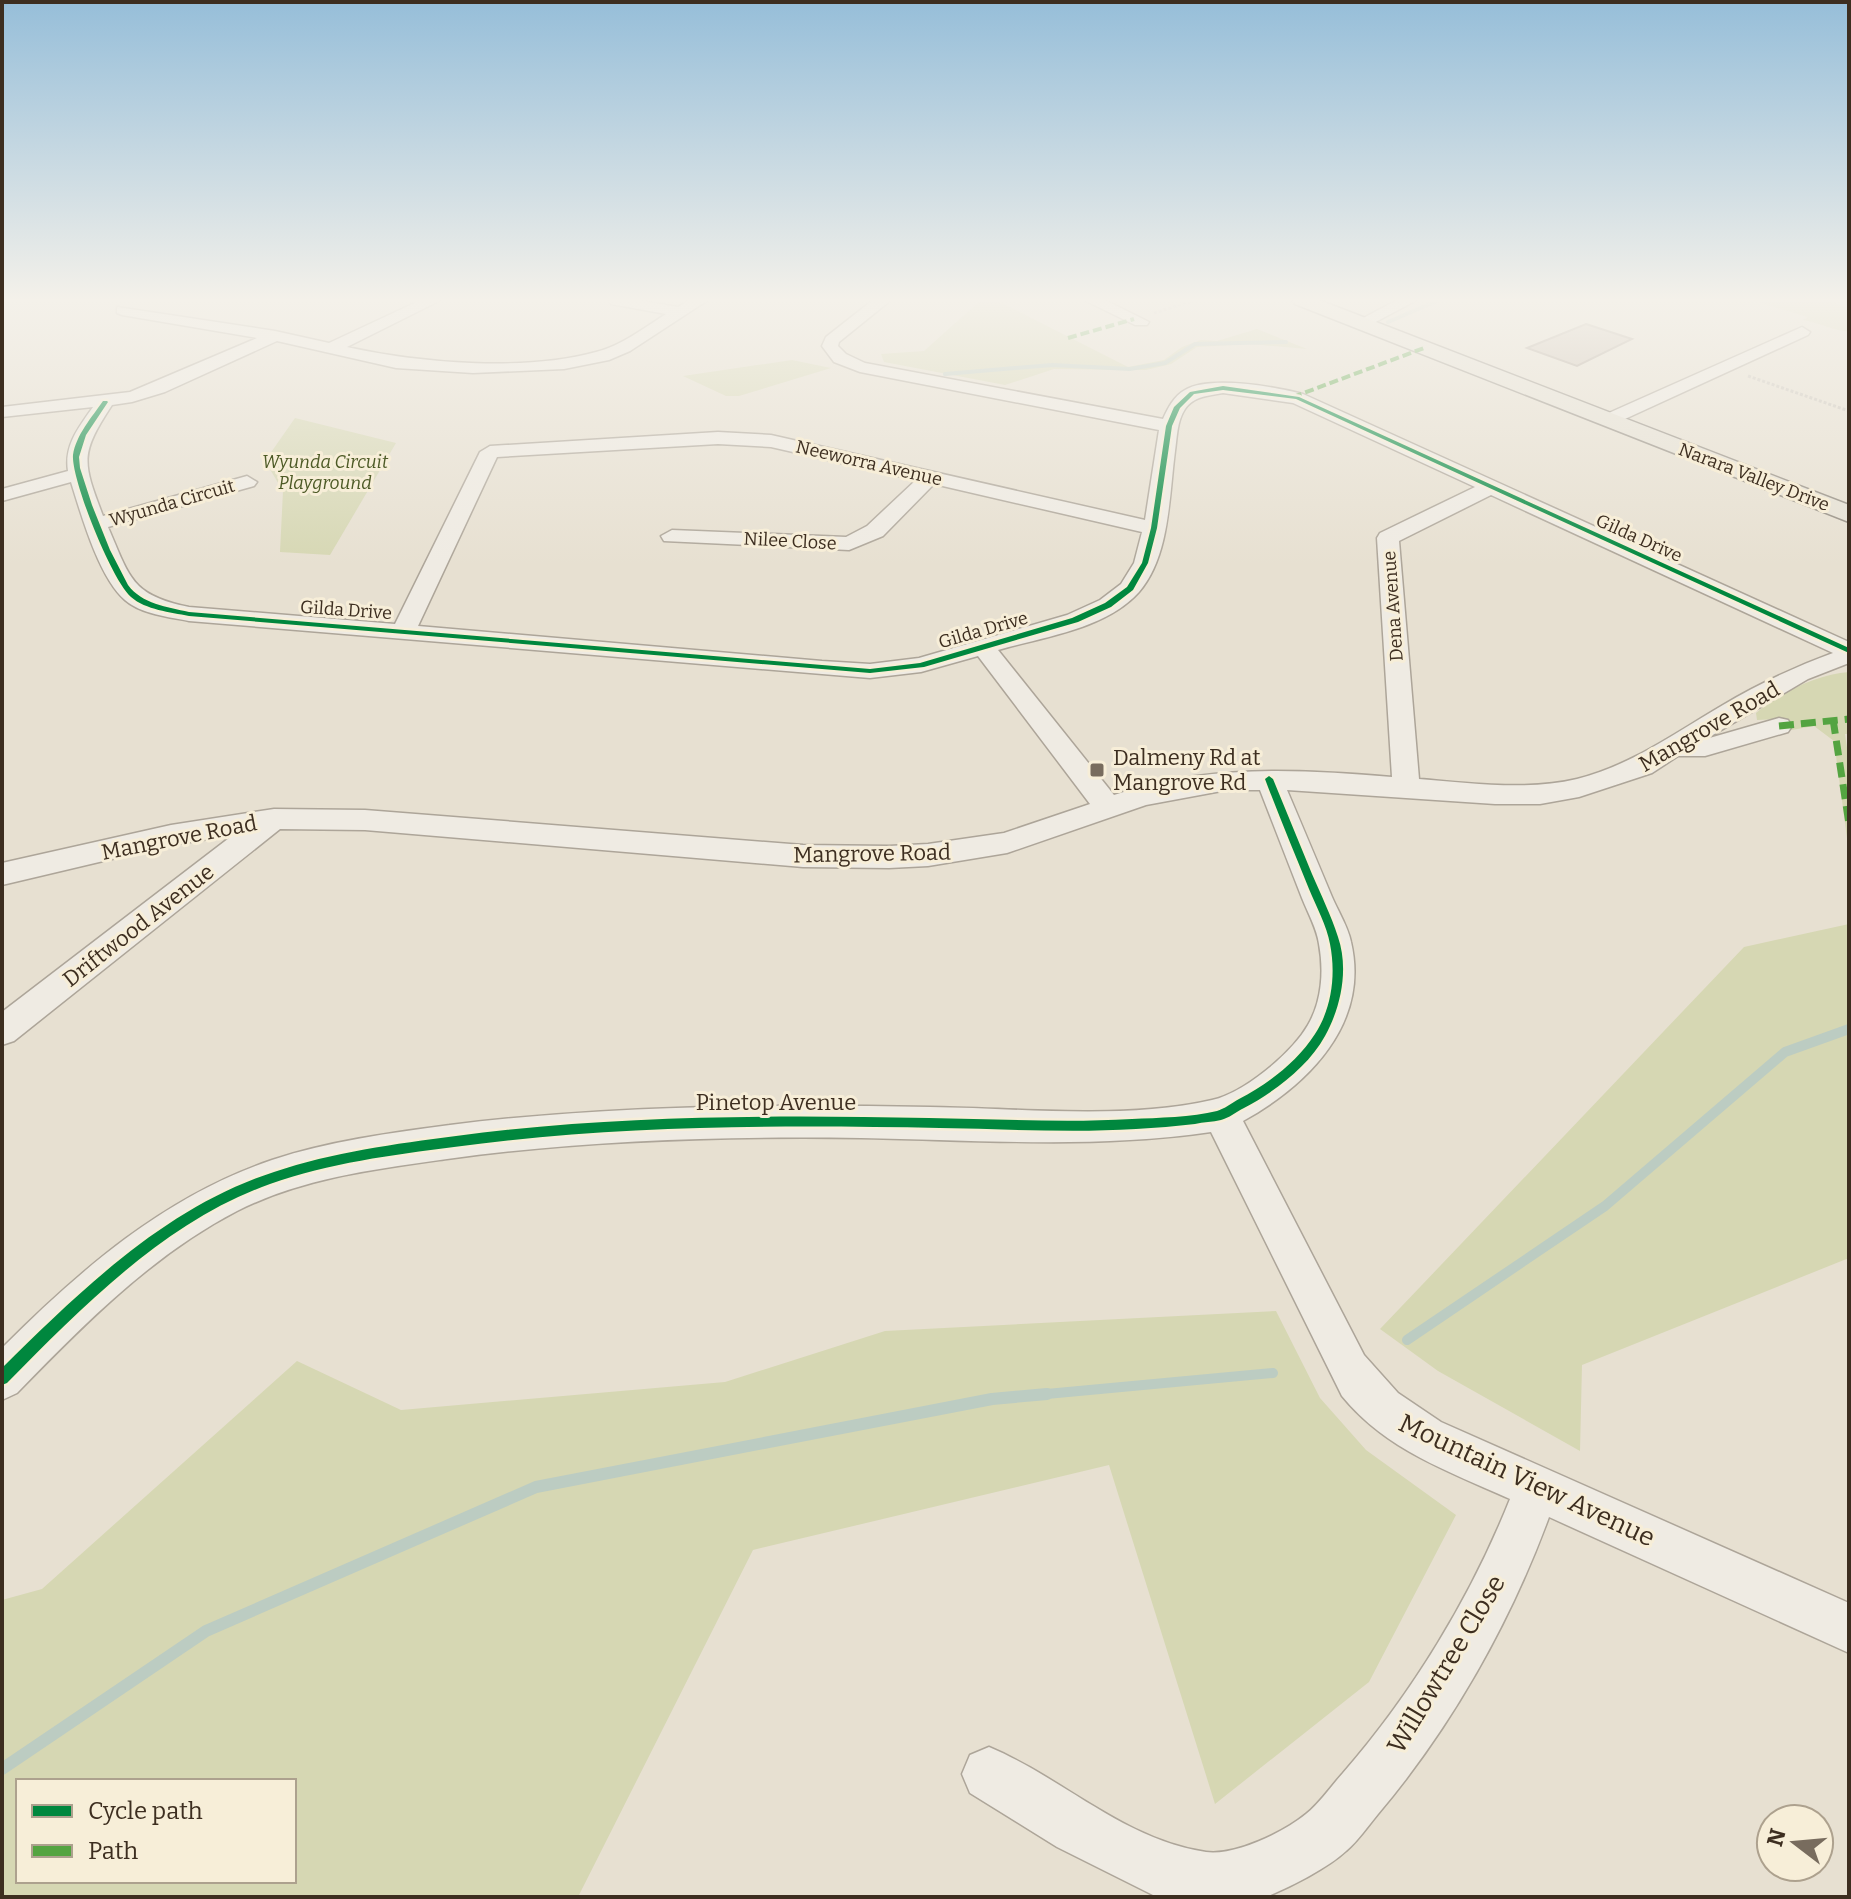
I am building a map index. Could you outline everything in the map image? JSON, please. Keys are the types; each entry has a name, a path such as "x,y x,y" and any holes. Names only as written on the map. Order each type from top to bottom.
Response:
{"main road":[{"name":"Narara Valley Drive","path":"1528,389 1849,514"}],"street":[{"path":"9,405 105,402 157,389"},
{"path":"973,389 1169,426"},
{"name":"Gilda Drive","path":"78,474 120,582 135,597 148,604 189,614 870,671 921,665 1075,620 1121,596 1138,578 1154,528 1169,426 1177,407 1192,393 1219,389"},
{"name":"Gilda Drive","path":"1228,389 1297,398 1849,653"},
{"path":"1608,420 1677,389"},
{"path":"2,495 78,474 78,449 105,402"},
{"name":"Neeworra Avenue","path":"404,631 490,452 718,438 771,441 1154,528"},
{"name":"Nilee Close","path":"672,536 849,544 875,531 930,477"},
{"name":"Wyunda Circuit","path":"97,524 247,482"},
{"name":"Dena Avenue","path":"1406,786 1388,538 1489,488"},
{"path":"983,647 1109,808"},
{"name":"Mangrove Road","path":"2,874 171,835 274,819 365,820 846,858 928,855 1007,843 1181,787 1269,779 1495,794 1540,794 1611,779 1642,767 1799,674 1849,653"},
{"path":"1673,748 1699,751 1779,726"},
{"name":"Pinetop Avenue","path":"2,1378 95,1291 165,1233 236,1192 279,1175 351,1156 471,1138 651,1122 1103,1126 1163,1123 1221,1115 1265,1091 1295,1066 1320,1036 1334,1004 1338,974 1335,941 1269,779"},
{"name":"Driftwood Avenue","path":"2,1031 274,819"},
{"name":"Mountain View Avenue","path":"1221,1115 1349,1370 1365,1393 1394,1419 1425,1438 1849,1628"},
{"name":"Willowtree Close","path":"989,1774 1076,1828 1157,1869 1210,1881 1262,1871 1326,1833 1398,1750 1459,1653 1514,1548 1537,1488"}],"path":[{"path":"1783,389 1849,411"}],"green space":[{"path":"710,389 763,389 739,396 726,396"},
{"name":"Wyunda Circuit Playground","path":"295,418 396,443 330,555 280,552 283,491 265,461"},
{"path":"1849,672 1849,734 1845,734 1849,761 1849,853 1834,741 1814,726 1786,731 1778,719 1757,720 1756,713 1800,686 1824,676"},
{"path":"1849,924 1849,1258 1582,1365 1580,1451 1438,1371 1380,1329 1744,947"},
{"path":"1276,1311 1320,1398 1366,1450 1456,1515 1369,1682 1215,1804 1109,1465 753,1550 578,1897 2,1897 2,1600 42,1589 297,1361 401,1410 725,1382 885,1331"}],"waterway":[{"path":"1407,1340 1605,1206 1785,1052 1849,1029"},
{"path":"1025,1396 1273,1373"},
{"path":"1025,1396 1047,1394"},
{"path":"2,1769 206,1631 536,1487 992,1399 1025,1396"}],"marked path":[{"path":"1293,397 1315,389"},
{"path":"1833,719 1849,824"},
{"path":"1779,726 1849,719"}],"cycle path":[{"path":"105,402 83,435 77,450 77,468 116,570 131,594 151,605 189,614 870,671 921,665 1075,620 1108,605 1130,588 1145,563 1154,528 1169,426 1177,407 1192,393 1219,389"},
{"path":"1228,389 1297,398 1849,651"},
{"path":"2,1378 105,1280 191,1216 269,1179 344,1159 420,1146 590,1127 761,1121 1103,1126 1163,1123 1221,1115 1265,1091 1295,1066 1320,1036 1334,1004 1338,974 1335,941 1269,779"}],"place":[{"name":"Dalmeny Rd at Mangrove Rd","path":"1097,770"}]}
